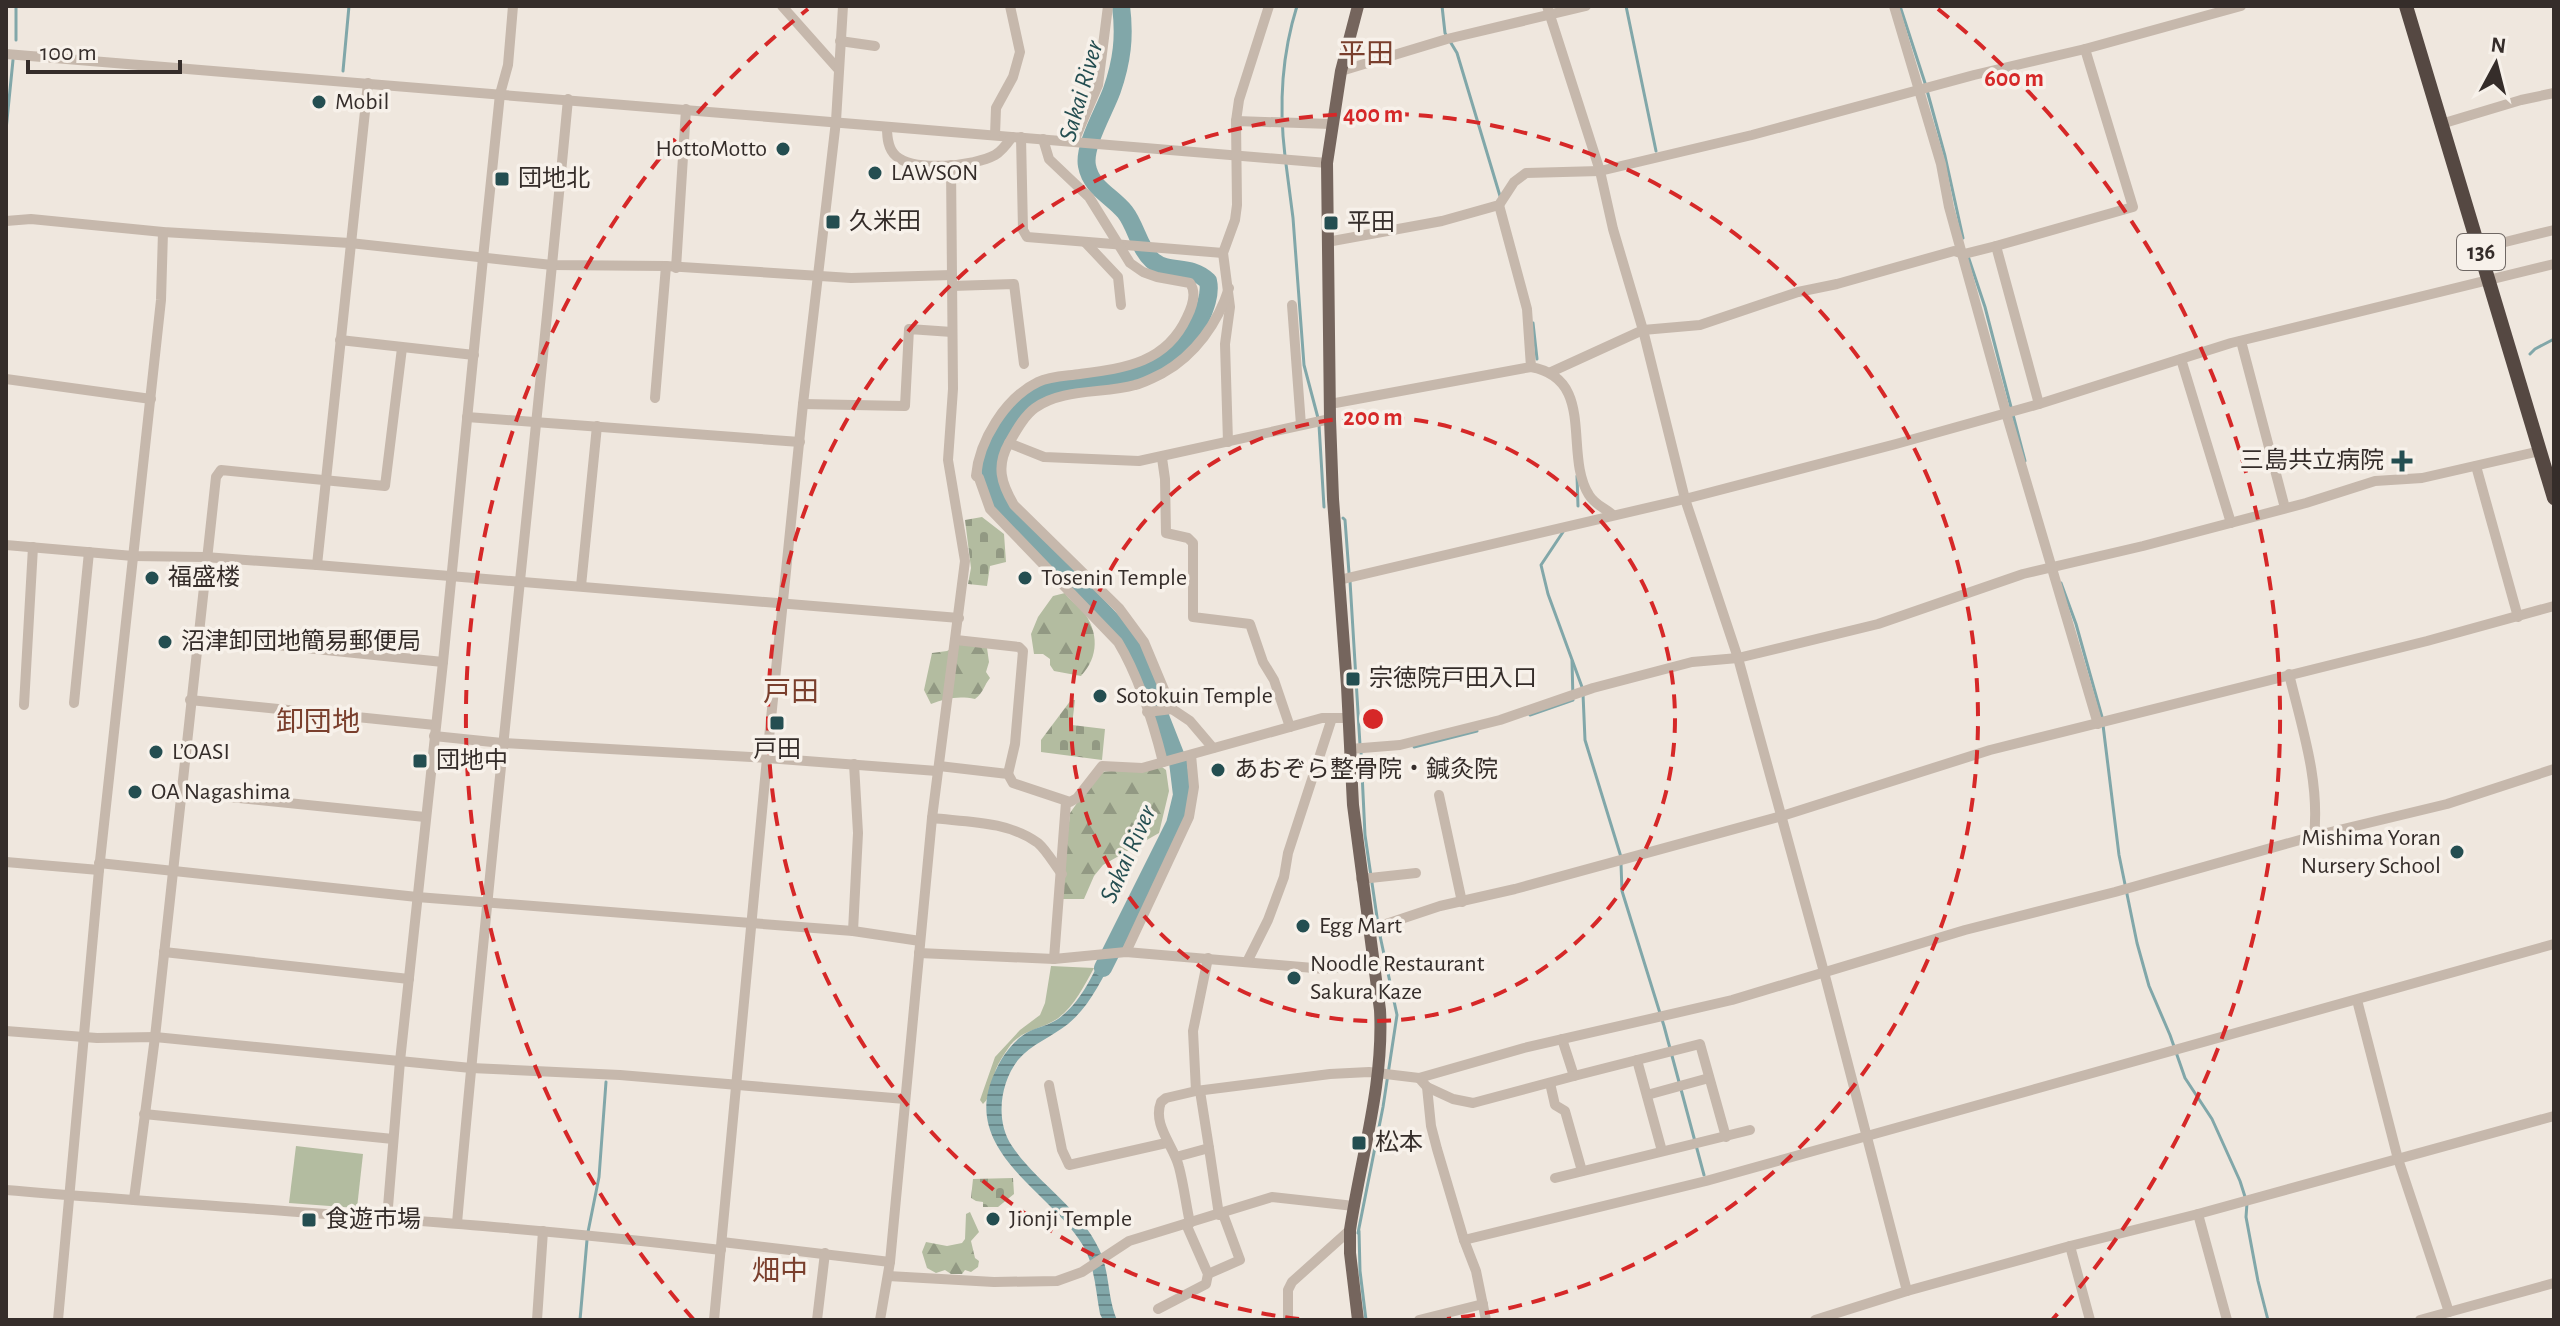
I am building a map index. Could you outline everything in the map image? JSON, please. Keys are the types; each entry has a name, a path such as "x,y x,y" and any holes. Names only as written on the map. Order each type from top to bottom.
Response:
{"highway":[{"name":"136","path":"2406,6 2489,246 2493,278 2554,498"},
{"name":"136","path":"2416,6 2446,123 2554,464"}],"main road":[{"path":"1358,6 1341,71 1327,163 1333,499 1347,578 1353,805 1382,1043 1380,1072 1350,1230 1358,1320"}],"street":[{"path":"387,1219 400,1061 500,94 508,65 513,6"},
{"path":"782,6 838,69"},
{"path":"714,1320 803,404 836,121 843,6"},
{"path":"995,135 996,108 1013,77 1020,52 1010,6"},
{"path":"1077,142 1098,85 1108,6"},
{"path":"1228,442 1225,344 1230,319 1223,253 1235,220 1239,100 1269,6"},
{"path":"1341,71 1548,11 1586,6"},
{"path":"1894,6 1941,164 1961,253 2010,412 2098,724"},
{"path":"1327,242 1442,221 1499,205 1514,182 1526,173 1600,171 1752,135 2241,6"},
{"path":"1548,11 1600,171 1685,499 1738,658 1907,1291"},
{"path":"840,41 875,46"},
{"path":"1551,372 1643,330 1700,325 1798,292 1954,251 1961,253 1996,246 2133,207 2085,49"},
{"path":"6,54 1327,163"},
{"path":"317,565 368,83"},
{"path":"2446,123 2554,93"},
{"path":"457,1223 568,99"},
{"path":"655,398 686,109"},
{"path":"1236,121 1331,124"},
{"path":"887,127 887,141 898,157 923,165 951,165 992,156 1016,137"},
{"path":"1016,137 1025,234 1039,239 1223,253"},
{"path":"1043,139 1049,159 1089,197 1130,263 1157,277 1190,283 1193,286 1191,308 1181,329 1166,346 1145,361 1127,367 1040,381 1020,393 1006,407 985,444 976,476 990,509 1118,642 1131,666 1166,761"},
{"path":"880,1320 890,1262 932,818 965,561 948,460 953,389 951,165"},
{"path":"1499,205 1527,309 1531,367"},
{"path":"6,221 31,219 163,232 350,243 552,265 671,267 1014,284 1024,364"},
{"path":"2489,246 2554,230"},
{"path":"58,1320 99,866 161,300 163,232"},
{"path":"1085,242 1118,277 1121,305"},
{"path":"1996,246 2039,404"},
{"path":"1347,578 1685,499 2039,404 2241,341 2554,264"},
{"path":"1170,710 1139,634 1119,608 1014,505 1000,475 1009,443 1034,409 1064,396 1137,385 1174,365 1185,358 1206,335 1223,307 1229,288"},
{"path":"1292,305 1301,425"},
{"path":"803,404 905,406 909,329 952,332"},
{"path":"340,340 474,355"},
{"path":"2241,341 2285,508"},
{"path":"134,1199 155,1037 216,477 221,470 385,486 402,348"},
{"path":"2181,359 2231,523"},
{"path":"1330,404 1531,367 1551,372 1563,382 1571,404 1584,488 1593,502 1613,515"},
{"path":"6,379 151,399"},
{"path":"467,417 800,442"},
{"path":"1009,443 1055,459 1139,461 1330,419"},
{"path":"581,586 597,426"},
{"path":"1350,749 1400,745 1500,720 1593,688 1692,662 1738,658 1878,624 2023,574 2231,523 2375,481 2414,479 2540,451"},
{"path":"1162,458 1166,533 1188,538 1193,543 1193,617 1250,624 1290,727"},
{"path":"2476,466 2518,617"},
{"path":"6,545 133,556 205,557 317,565 959,618"},
{"path":"24,705 33,547"},
{"path":"74,703 89,552"},
{"path":"1368,930 1440,906 1782,816 1990,750 2554,606"},
{"path":"197,637 443,662"},
{"path":"956,640 1019,647 1023,651 1015,744 1008,774 1013,783 1066,802 1077,798 1102,766 1136,769 1322,718 1349,718"},
{"path":"2289,674 2316,787 2314,836"},
{"path":"190,700 435,730 502,743 1008,774"},
{"path":"1149,711 1170,710 1190,721 1213,748"},
{"path":"1247,962 1268,920 1284,877 1297,824 1332,718"},
{"path":"1123,952 1189,817 1194,787 1188,755"},
{"path":"853,931 858,833 854,764"},
{"path":"1158,1309 1206,1284 1208,1274 1188,1224 1176,1157 1166,1143 1159,1112 1161,1102 1166,1098 1330,1074 1380,1072 1419,1078 1562,1039 1732,1000 1965,930 2314,836 2447,804 2554,769"},
{"path":"180,792 425,817"},
{"path":"1439,795 1462,902"},
{"path":"1054,959 1066,802"},
{"path":"932,818 985,823 1023,836 1043,848 1062,874"},
{"path":"6,862 171,871 417,897 853,931 920,941"},
{"path":"1361,879 1416,873"},
{"path":"1464,1240 1706,1181 2554,944"},
{"path":"164,952 409,979"},
{"path":"919,953 1054,959 1123,952 1325,969 1374,964"},
{"path":"1208,958 1193,1031 1198,1091 1221,1214 1240,1260 1208,1274"},
{"path":"2357,1000 2398,1159 2449,1315"},
{"path":"6,1031 84,1038 155,1037 471,1068 620,1075 905,1099"},
{"path":"1562,1039 1574,1076"},
{"path":"1419,1078 1427,1087 1453,1099 1473,1103 1700,1044 1726,1137"},
{"path":"1637,1060 1662,1151"},
{"path":"1647,1095 1709,1078"},
{"path":"1550,1083 1555,1105 1565,1111 1582,1171"},
{"path":"1049,1085 1062,1150 1069,1165 1166,1143"},
{"path":"1427,1087 1431,1126 1476,1271 1486,1320"},
{"path":"144,1114 393,1139"},
{"path":"1815,1320 2070,1246 2554,1116"},
{"path":"1555,1178 1750,1130"},
{"path":"1176,1157 1209,1148"},
{"path":"6,1190 457,1223 825,1253 890,1262"},
{"path":"888,1276 994,1282 1057,1281 1073,1277 1129,1241 1272,1197 1354,1206"},
{"path":"2198,1214 2227,1320"},
{"path":"1288,1320 1288,1290 1292,1282 1350,1230"},
{"path":"537,1320 543,1231"},
{"path":"2070,1246 2090,1320"},
{"path":"817,1320 825,1253"},
{"path":"2420,1320 2449,1315 2554,1283"},
{"path":"1419,1320 1483,1304"}],"green space":[{"path":"982,517 1004,534 1006,562 990,566 987,586 968,584 971,568 965,520"},
{"path":"1065,593 1083,611 1094,636 1094,653 1081,676 1054,671 1050,659 1043,654 1034,654 1031,634 1038,617 1053,596"},
{"path":"959,644 987,648 989,662 986,672 990,678 975,699 953,698 931,704 924,690 932,653 947,651"},
{"path":"1071,700 1075,700 1072,725 1105,729 1102,760 1041,752 1041,740"},
{"path":"1162,767 1166,770 1169,791 1159,833 1103,865 1094,876 1084,899 1061,899 1070,813 1099,772"},
{"path":"1051,966 1094,968 1063,1014 1051,1023 1019,1037 1009,1047 997,1066 990,1093 983,1104 980,1100 995,1057 1020,1030 1040,1015"},
{"path":"296,1146 363,1154 357,1208 289,1203"},
{"path":"1013,1178 1014,1194 998,1207 983,1207 983,1202 971,1198 973,1179"},
{"path":"970,1212 979,1232 971,1241 975,1258 979,1261 978,1267 971,1272 965,1270 962,1274 951,1274 945,1270 936,1273 927,1268 922,1252 926,1242 947,1246 962,1243 965,1239 966,1214"}],"water":[{"path":"1115,954 1095,992 1076,1017 1018,1060 1007,1080 1002,1102 1003,1125 1012,1146 1081,1221 1099,1249 1117,1320 1103,1320 1085,1249 1071,1228 1014,1169 999,1148 989,1125 987,1100 995,1072 1009,1048 1024,1034 1066,1013 1084,990 1102,955"}],"waterway":[{"path":"16,6 16,40"},
{"path":"343,71 349,6"},
{"name":"Sakai River","path":"1103,968 1175,824 1182,795 1178,762 1130,640 997,501 990,466 1000,433 1014,414 1032,398 1052,389 1136,375 1154,368 1171,358 1186,343 1207,302 1208,281 1194,272 1165,267 1152,260 1125,212 1097,186 1089,174 1088,148 1112,90 1122,49 1121,6"},
{"path":"1285,156 1283,81 1297,6"},
{"path":"1442,6 1445,33 1457,53 1500,196"},
{"path":"1626,6 1656,151"},
{"path":"1900,6 1945,156 1963,238"},
{"path":"6,130 13,60"},
{"path":"1286,164 1304,365 1318,418"},
{"path":"1968,256 1985,307 2025,461"},
{"path":"1533,323 1537,359"},
{"path":"2530,354 2554,339"},
{"path":"1319,425 1324,507"},
{"path":"1577,476 1578,506"},
{"path":"1343,518 1349,573"},
{"path":"1563,532 1541,565 1548,594 1582,687"},
{"path":"1350,581 1360,745"},
{"path":"2061,583 2102,717"},
{"path":"1530,715 1573,700 1572,661"},
{"path":"1583,694 1585,740 1621,857"},
{"path":"2103,725 2119,855 2137,943 2149,986 2185,1078 2212,1119 2240,1181 2247,1203 2246,1217 2268,1320"},
{"path":"1414,747 1477,731"},
{"path":"1361,752 1365,835 1378,924"},
{"path":"1621,864 1622,891 1664,1026 1704,1175"},
{"path":"1358,1233 1383,1107 1397,1015 1379,931"},
{"path":"588,1232 599,1177 606,1082"},
{"path":"1359,1231 1366,1320"},
{"path":"580,1320 587,1240"}],"place":[{"name":"Mobil","path":"319,102"},
{"name":"HottoMotto","path":"783,149"},
{"name":"LAWSON","path":"875,173"},
{"name":"団地北","path":"502,179"},
{"name":"久米田","path":"833,222"},
{"name":"平田","path":"1331,223"},
{"name":"三島共立病院","path":"2402,461"},
{"name":"福盛楼","path":"152,578"},
{"name":"Tosenin Temple","path":"1025,578"},
{"name":"沼津卸団地簡易郵便局","path":"165,642"},
{"name":"宗徳院戸田入口","path":"1353,679"},
{"name":"Sotokuin Temple","path":"1100,696"},
{"name":"戸田","path":"777,723"},
{"name":"L’OASI","path":"156,752"},
{"name":"団地中","path":"420,761"},
{"name":"あおぞら整骨院・鍼灸院","path":"1218,770"},
{"name":"OA Nagashima","path":"135,792"},
{"name":"Mishima Yoran Nursery School","path":"2457,852"},
{"name":"Egg Mart","path":"1303,926"},
{"name":"Noodle Restaurant Sakura Kaze","path":"1294,978"},
{"name":"松本","path":"1359,1143"},
{"name":"Jionji Temple","path":"993,1219"},
{"name":"食遊市場","path":"309,1220"}],"district":[{"name":"平田","path":"1366,55"},
{"name":"戸田","path":"791,693"},
{"name":"卸団地","path":"318,723"},
{"name":"畑中","path":"780,1272"}]}
